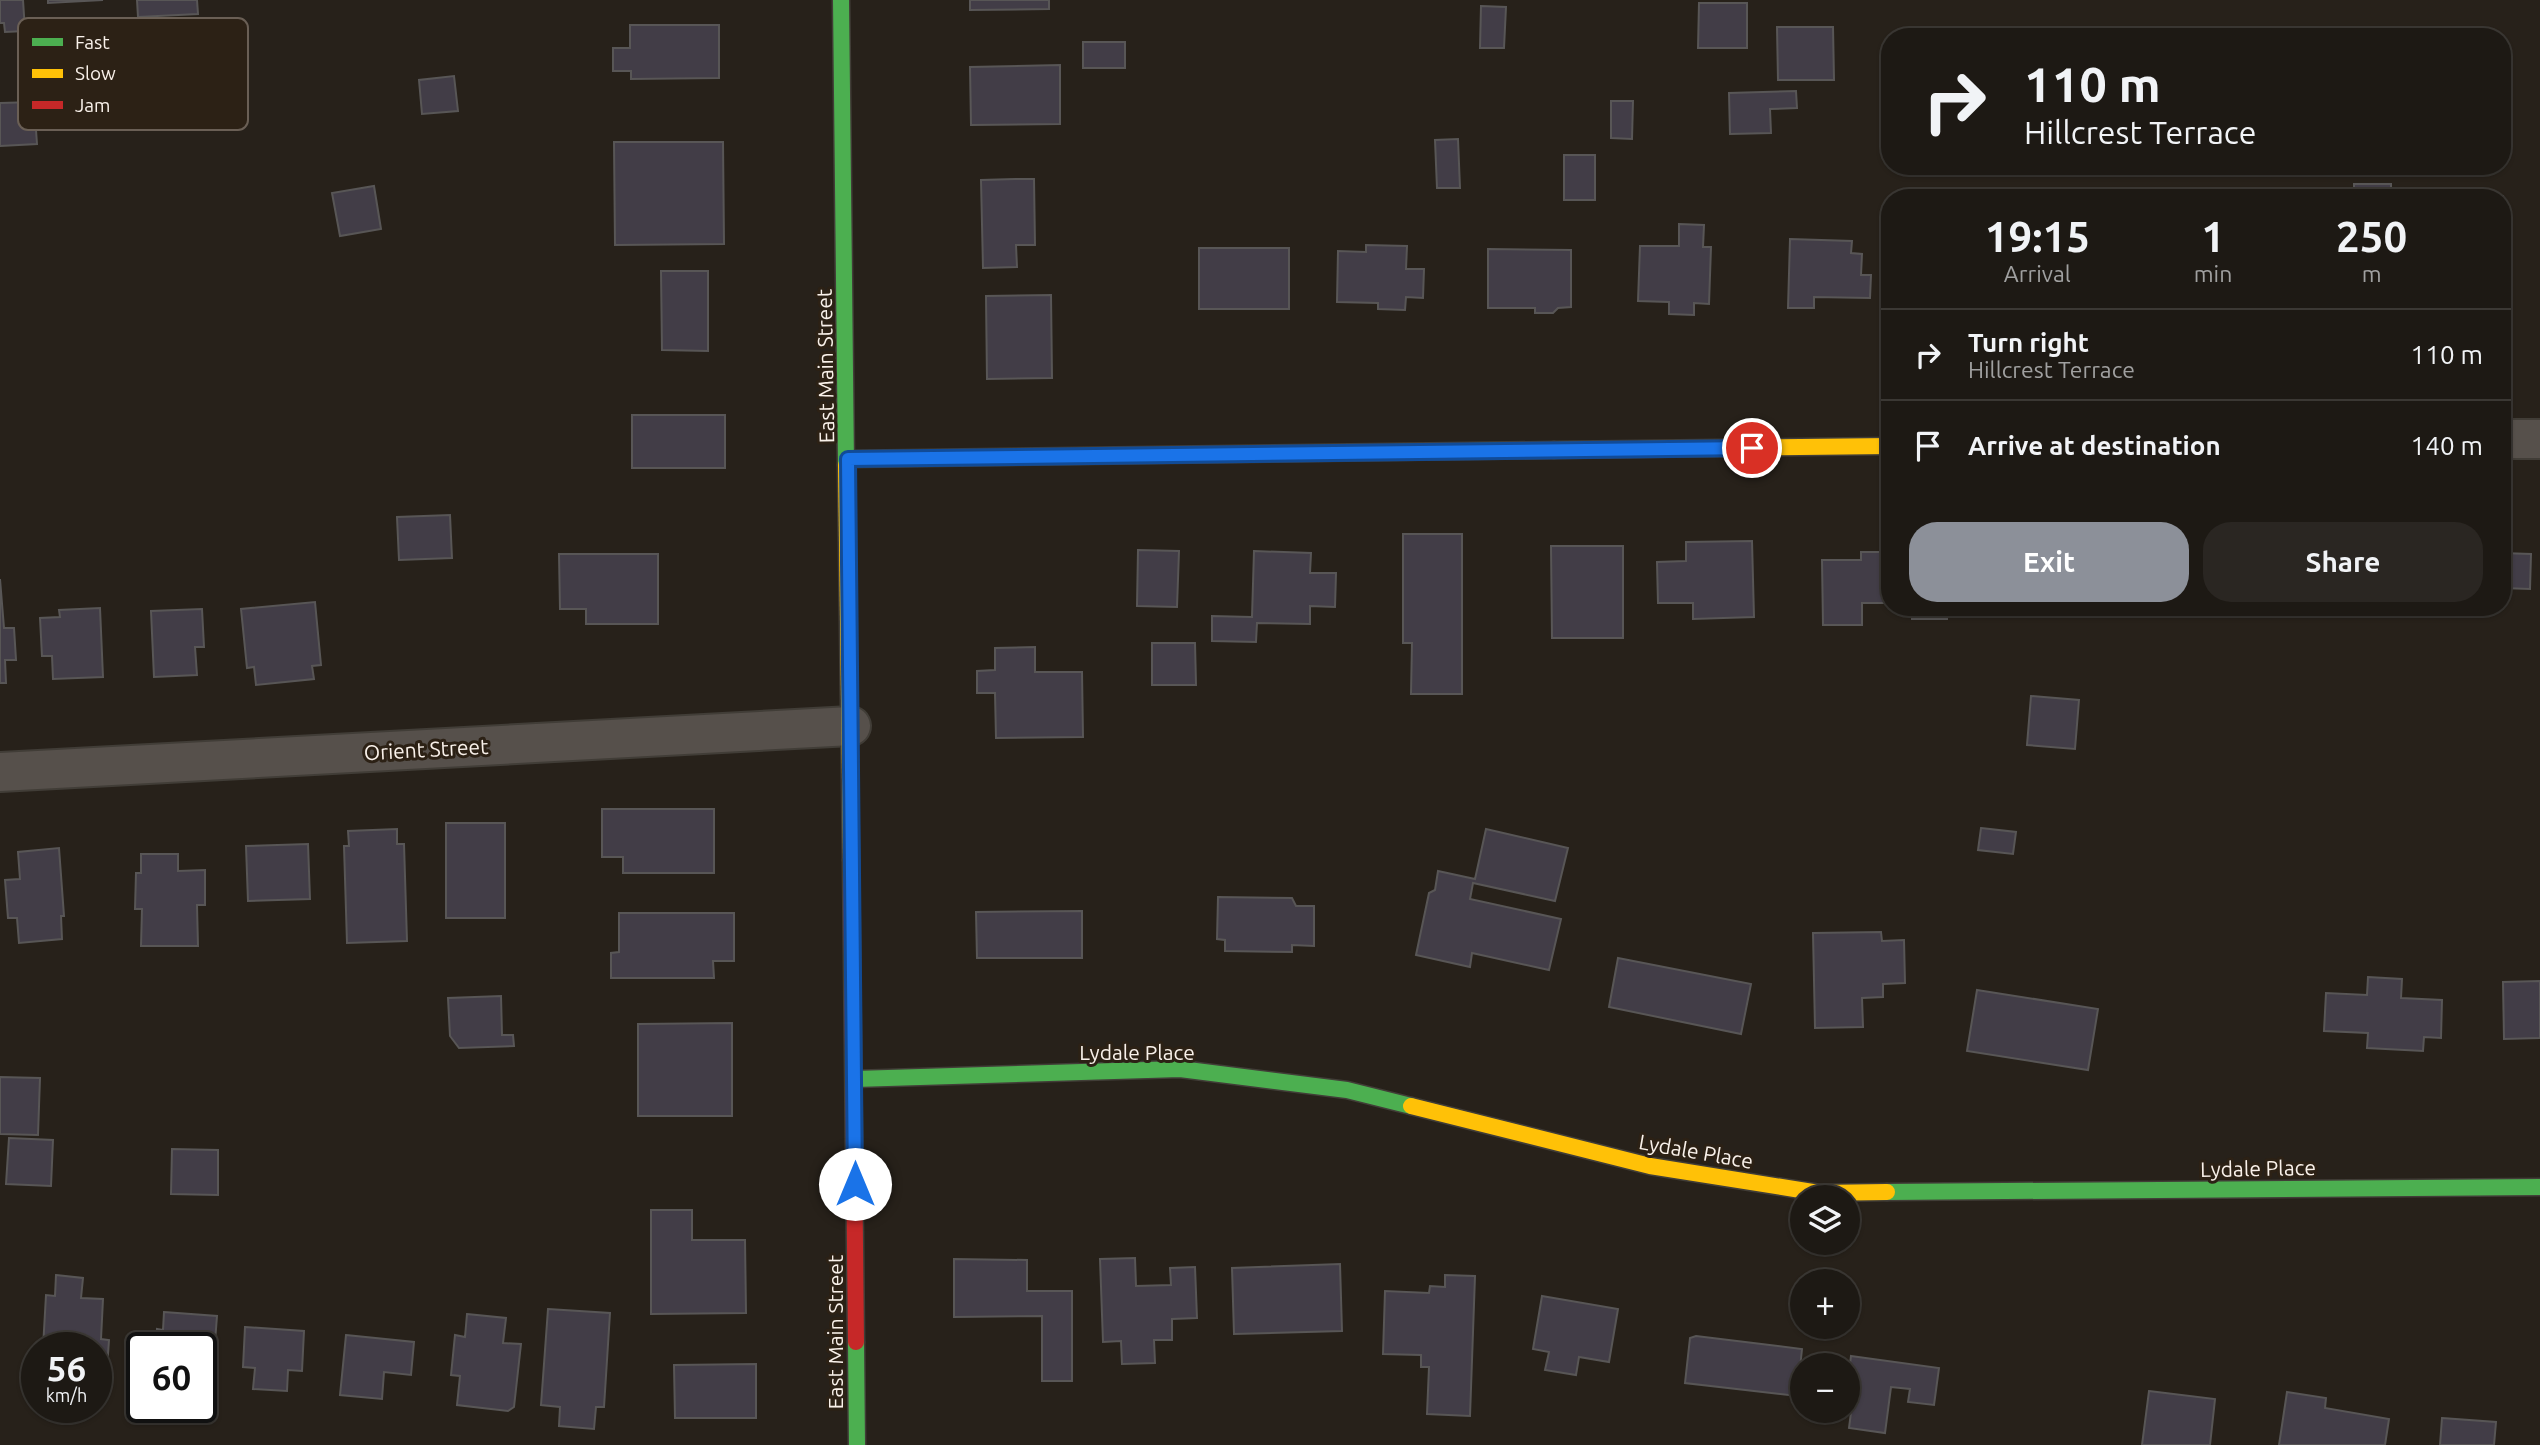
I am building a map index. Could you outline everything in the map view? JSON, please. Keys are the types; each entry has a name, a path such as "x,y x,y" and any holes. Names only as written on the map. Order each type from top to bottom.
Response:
{"street":[{"name":"East Main Street","path":"841,0 857,1445"},
{"path":"2511,439 2540,439"},
{"path":"848,459 1881,446"},
{"name":"Orient Street","path":"0,772 851,726"},
{"name":"Lydale Place","path":"855,1079 1192,1071 1347,1090 1650,1166 1819,1193 2540,1186"}],"building":[{"path":"0,0 23,0 24,18 18,18 18,31 5,32 4,23 0,23"},
{"path":"48,0 103,0 48,3"},
{"path":"137,0 197,0 198,14 138,17"},
{"path":"970,0 1049,0 1049,9 970,10"},
{"path":"1699,3 1747,3 1747,48 1698,48"},
{"path":"1481,6 1506,7 1504,48 1480,48"},
{"path":"630,25 719,25 719,78 631,79 631,71 613,71 613,48 630,48"},
{"path":"1777,27 1833,27 1834,80 1778,80"},
{"path":"1083,42 1125,42 1125,68 1083,68"},
{"path":"1060,65 1060,124 971,125 970,67"},
{"path":"454,76 458,111 422,114 419,80"},
{"path":"1796,91 1797,108 1770,109 1771,133 1730,134 1729,93"},
{"path":"1611,101 1633,101 1632,139 1611,138"},
{"path":"18,102 18,130 36,130 37,144 0,146 0,103"},
{"path":"1458,139 1460,188 1437,188 1435,140"},
{"path":"614,142 723,142 724,244 615,245"},
{"path":"1564,155 1595,155 1595,200 1564,200"},
{"path":"1034,179 1035,245 1016,245 1017,267 983,268 981,180"},
{"path":"2354,184 2391,184 2391,189 2354,189"},
{"path":"374,186 381,229 340,236 332,193"},
{"path":"1679,224 1704,225 1703,247 1711,247 1709,304 1694,303 1694,315 1669,314 1669,302 1638,301 1640,246 1679,246"},
{"path":"2511,228 2512,228 2511,292"},
{"path":"1790,239 1852,241 1851,253 1862,254 1861,275 1871,275 1870,298 1814,297 1814,308 1788,308"},
{"path":"1366,245 1407,246 1406,269 1424,269 1423,298 1406,297 1405,310 1378,309 1378,303 1337,302 1338,251 1366,252"},
{"path":"1199,248 1289,248 1289,309 1199,309"},
{"path":"1488,249 1571,250 1571,307 1558,308 1553,313 1535,313 1535,308 1488,308"},
{"path":"661,271 708,271 708,351 662,350"},
{"path":"1051,295 1052,378 987,379 986,296"},
{"path":"632,415 725,415 725,468 632,468"},
{"path":"450,515 452,558 399,560 397,517"},
{"path":"1403,534 1462,534 1462,694 1411,694 1412,643 1403,643"},
{"path":"1752,541 1754,617 1693,619 1693,603 1658,603 1657,562 1686,561 1686,542"},
{"path":"1551,546 1623,546 1623,638 1552,638"},
{"path":"1138,550 1179,551 1177,607 1137,606"},
{"path":"1254,551 1311,553 1310,573 1336,573 1335,607 1310,606 1310,624 1257,623 1256,642 1212,641 1212,616 1252,617"},
{"path":"1861,552 1881,552 1881,603 1862,603 1862,625 1823,625 1822,560 1861,560"},
{"path":"2511,553 2531,554 2530,589 2511,588"},
{"path":"559,554 658,554 658,624 586,624 586,609 560,609"},
{"path":"0,579 4,628 14,628 16,660 5,660 6,683 0,683"},
{"path":"315,602 321,665 312,666 314,679 256,685 254,667 247,668 241,609"},
{"path":"100,608 103,677 53,679 52,656 42,656 40,618 60,617 59,610"},
{"path":"202,609 204,647 195,647 197,675 154,677 151,611"},
{"path":"1912,616 1947,616 1947,619 1912,619"},
{"path":"1152,643 1195,643 1196,685 1152,685"},
{"path":"1035,647 1035,672 1082,672 1083,737 996,738 995,693 977,693 977,671 995,670 995,648"},
{"path":"2031,696 2079,700 2075,749 2027,745"},
{"path":"602,809 714,809 714,873 623,873 623,857 602,857"},
{"path":"446,823 505,823 505,918 446,918"},
{"path":"1981,828 2016,832 2013,854 1978,850"},
{"path":"397,829 397,844 404,844 407,941 347,943 344,846 349,846 348,831"},
{"path":"1486,829 1568,848 1555,901 1473,883 1470,899 1561,919 1549,970 1472,953 1470,967 1416,955 1429,893 1435,890 1438,871 1475,879"},
{"path":"308,844 310,899 248,901 246,846"},
{"path":"59,848 64,916 61,916 62,939 19,943 17,918 8,918 5,880 20,879 18,852"},
{"path":"141,854 178,854 178,871 205,870 205,905 197,905 198,946 141,946 142,909 135,909 136,873 141,873"},
{"path":"1218,897 1292,898 1296,906 1314,906 1314,946 1292,945 1292,952 1225,951 1225,940 1217,939"},
{"path":"1082,911 1082,958 977,958 976,912"},
{"path":"619,913 734,913 734,961 713,961 714,978 611,978 611,953 619,952"},
{"path":"1881,932 1882,941 1904,940 1905,983 1883,984 1883,997 1862,998 1863,1027 1815,1028 1813,933"},
{"path":"1618,958 1751,984 1741,1034 1609,1007"},
{"path":"2368,977 2402,979 2401,998 2442,1000 2441,1038 2424,1037 2423,1051 2367,1048 2368,1033 2324,1031 2326,993 2367,995"},
{"path":"2540,981 2540,1038 2504,1039 2503,982"},
{"path":"1977,990 2098,1009 2088,1070 1967,1051"},
{"path":"501,996 502,1035 513,1035 514,1046 459,1048 450,1036 448,998"},
{"path":"732,1023 732,1116 638,1116 638,1024"},
{"path":"0,1077 40,1078 38,1135 0,1134"},
{"path":"9,1138 53,1140 51,1186 6,1184"},
{"path":"172,1149 218,1150 218,1195 171,1194"},
{"path":"651,1210 692,1210 692,1240 745,1240 746,1313 651,1314"},
{"path":"1135,1258 1136,1286 1171,1285 1170,1268 1195,1267 1197,1318 1172,1319 1172,1340 1154,1340 1155,1363 1122,1364 1121,1341 1103,1342 1100,1259"},
{"path":"954,1259 1027,1260 1027,1291 1072,1291 1072,1381 1042,1381 1042,1316 954,1317"},
{"path":"1340,1264 1342,1331 1234,1334 1232,1268"},
{"path":"56,1275 83,1278 81,1298 103,1299 101,1332 44,1332 46,1295 55,1296"},
{"path":"1445,1275 1475,1276 1470,1416 1427,1414 1429,1367 1421,1367 1421,1355 1383,1354 1385,1291 1429,1293 1430,1286 1445,1287"},
{"path":"1542,1296 1618,1309 1609,1362 1579,1357 1576,1375 1545,1370 1549,1352 1533,1349"},
{"path":"548,1309 610,1313 604,1407 596,1407 594,1429 559,1426 560,1407 541,1405"},
{"path":"164,1312 217,1316 216,1332 157,1332 157,1329 163,1330"},
{"path":"467,1314 506,1318 503,1343 521,1344 514,1407 508,1411 457,1405 460,1376 451,1375 455,1335 465,1337"},
{"path":"245,1327 304,1331 302,1371 288,1370 287,1391 253,1389 255,1368 243,1367"},
{"path":"346,1335 414,1342 411,1375 384,1372 382,1399 340,1395"},
{"path":"1696,1336 1802,1349 1802,1353 1790,1353 1790,1395 1685,1383 1690,1338"},
{"path":"1860,1357 1939,1368 1934,1405 1908,1402 1910,1389 1891,1387 1885,1433 1849,1428 1850,1423 1860,1423"},
{"path":"756,1364 756,1418 675,1418 674,1365"},
{"path":"2149,1391 2215,1399 2210,1445 2142,1445"},
{"path":"2287,1392 2326,1398 2325,1408 2389,1419 2385,1445 2279,1445"},
{"path":"2442,1418 2496,1422 2494,1445 2440,1445"}],"traffic: fast":[{"path":"841,0 846,465"},
{"path":"847,459 1554,450"},
{"path":"855,1079 1180,1069 1347,1090 1411,1106"},
{"path":"1887,1192 2540,1187"},
{"path":"856,1342 857,1445"}],"traffic: slow":[{"path":"1554,450 1881,446"},
{"path":"846,465 851,860"},
{"path":"1411,1106 1650,1166 1819,1193 1887,1192"}],"traffic: jam":[{"path":"851,860 856,1342"}],"route":[{"path":"855,1184 848,459 1752,448"}]}
